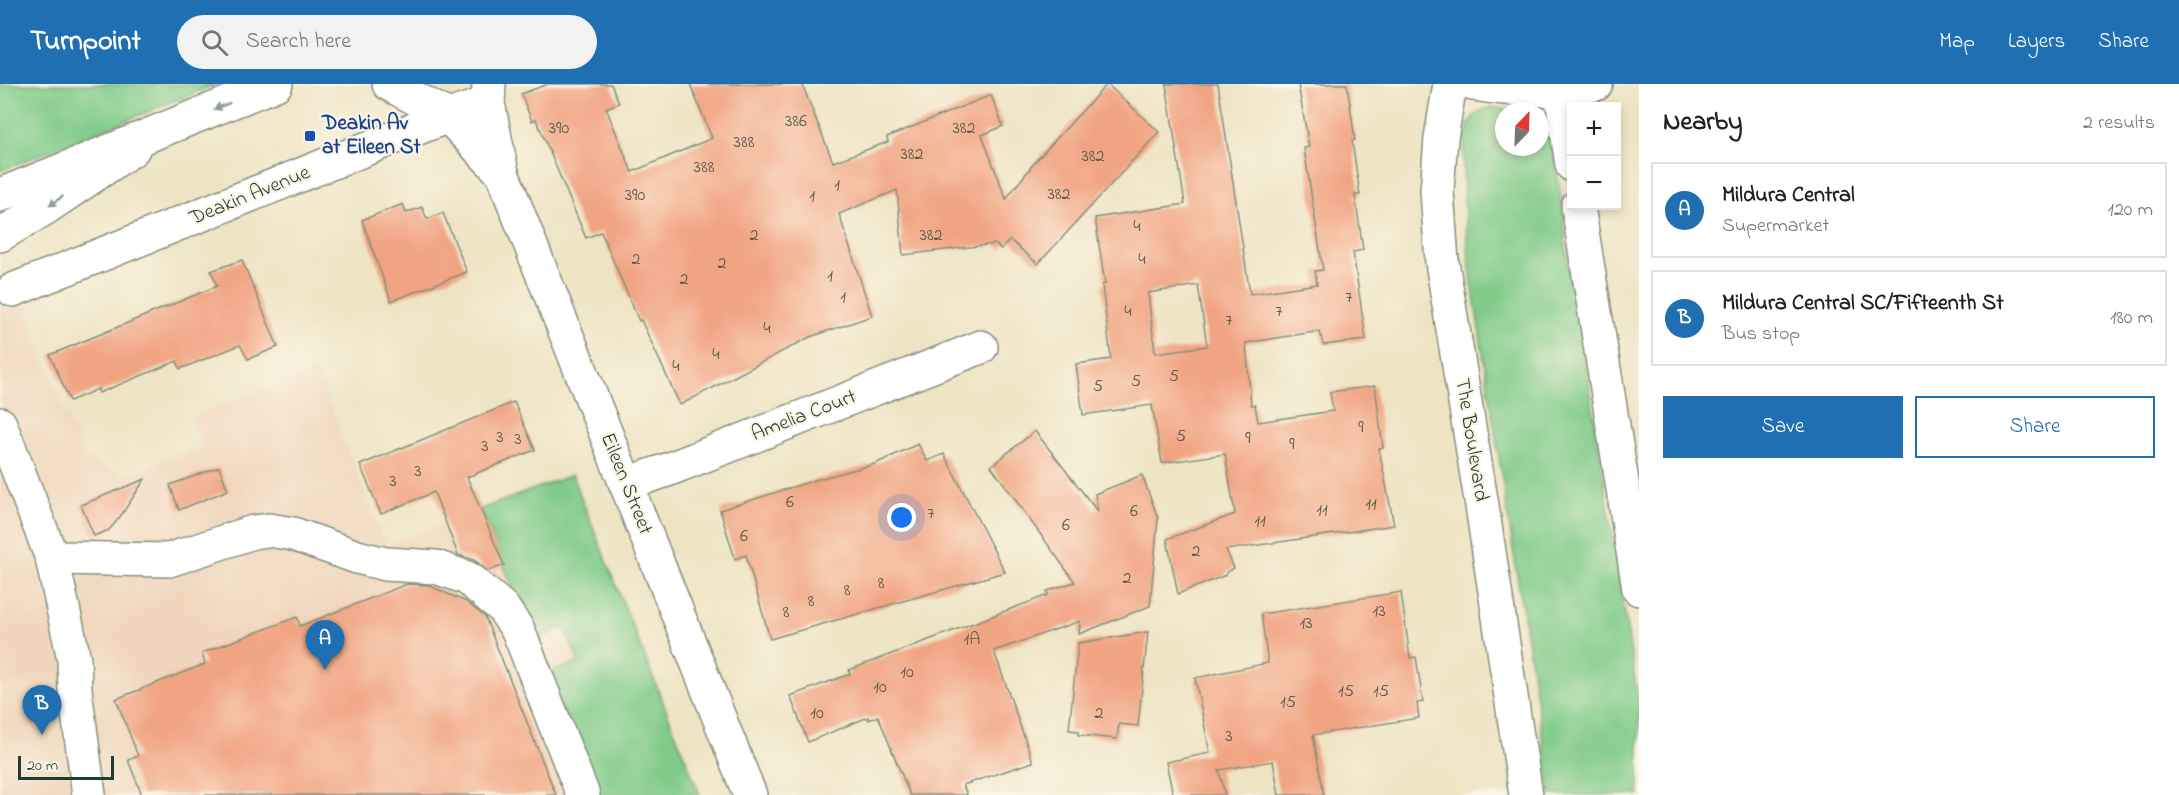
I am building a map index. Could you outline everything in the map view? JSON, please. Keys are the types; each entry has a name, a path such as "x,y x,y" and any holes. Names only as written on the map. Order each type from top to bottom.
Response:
{"main road":[{"path":"0,195 276,84"},
{"name":"Eileen Street","path":"389,84 448,116 502,173"},
{"name":"The Boulevard","path":"1450,84 1441,138 1437,191 1442,262 1526,795"},
{"path":"1473,84 1522,90 1596,84"},
{"path":"1560,87 1571,156"},
{"name":"Eileen Street","path":"489,94 502,173 750,795"},
{"name":"Deakin Avenue","path":"13,290 448,116 489,94"},
{"path":"0,235 44,209 157,133"},
{"path":"1579,210 1628,441 1639,589"},
{"name":"Amelia Court","path":"626,484 667,470 981,346"},
{"path":"0,424 52,558 74,659 75,690 89,795"},
{"path":"52,558 169,560 253,532 269,530 293,534 386,564 436,567 467,578 502,607 518,630 583,795"}],"shaded area":[{"path":"23,306 85,457 126,476 203,445 192,417 316,369 386,546 572,475 700,795 0,795 0,311"}],"green space":[{"path":"0,84 217,84 0,171"},
{"path":"1495,107 1495,156 1549,156 1549,135 1551,138 1561,196 1568,263 1582,337 1639,706 1639,795 1551,795 1472,283 1464,198 1464,150 1472,118 1481,111"},
{"path":"572,475 700,795 598,795 547,673 579,662 564,627 534,640 481,509"}],"building":[{"path":"548,84 611,84 619,103 606,108 632,172 712,138 690,84 802,84 833,162 888,142 887,137 991,95 1003,126 982,135 1006,199 1035,162 1107,84 1159,132 1038,264 1010,240 1001,249 995,244 903,255 897,190 839,214 872,316 810,337 680,405 641,320 639,321 601,232 586,238 536,119 532,121 521,94"},
{"path":"1166,84 1218,84 1250,294 1317,284 1315,271 1323,270 1304,148 1309,147 1298,84 1347,84 1360,195 1355,195 1363,250 1353,252 1366,340 1323,345 1320,331 1246,343 1251,405 1255,405 1258,422 1333,411 1330,392 1375,386 1383,448 1379,449 1394,525 1226,550 1234,568 1226,575 1178,594 1167,539 1235,514 1225,454 1162,463 1152,405 1083,415 1076,364 1111,359 1102,285 1105,284 1095,218 1185,204","holes":["1198,285 1207,346 1155,353 1148,293"]},
{"path":"403,204 406,213 422,207 427,219 443,213 467,272 391,301 362,220"},
{"path":"242,260 278,347 248,359 240,345 180,369 177,361 99,393 98,389 70,401 50,355 217,286 211,271"},
{"path":"514,402 535,450 467,477 504,565 488,571 474,560 458,555 434,492 381,514 360,465"},
{"path":"1035,431 1098,512 1095,494 1142,475 1158,518 1150,606 1079,634 1080,621 994,651 1033,762 963,785 967,795 910,795 878,716 869,720 868,717 808,742 790,696 850,674 849,670 1048,595 1047,591 1075,582 991,466"},
{"path":"918,444 927,461 944,454 1005,572 770,639 746,555 735,559 720,510 875,464"},
{"path":"219,467 228,490 179,510 170,485"},
{"path":"145,479 109,530 94,536 81,505"},
{"path":"407,584 428,585 466,602 485,617 556,795 142,795 128,760 138,756 116,699 205,664 202,653 297,617 300,626"},
{"path":"1401,592 1410,658 1416,657 1423,702 1417,703 1419,718 1313,735 1324,795 1279,795 1273,761 1219,770 1225,795 1173,795 1166,762 1210,753 1195,678 1268,663 1261,614"},
{"path":"1148,632 1138,726 1119,724 1117,739 1079,735 1079,731 1069,730 1078,643"}],"place":[{"name":"Deakin Av at Eileen St","path":"310,136"},
{"name":"Mildura Central","path":"325,670"},
{"name":"Mildura Central SC/Fifteenth St","path":"42,735"}]}
